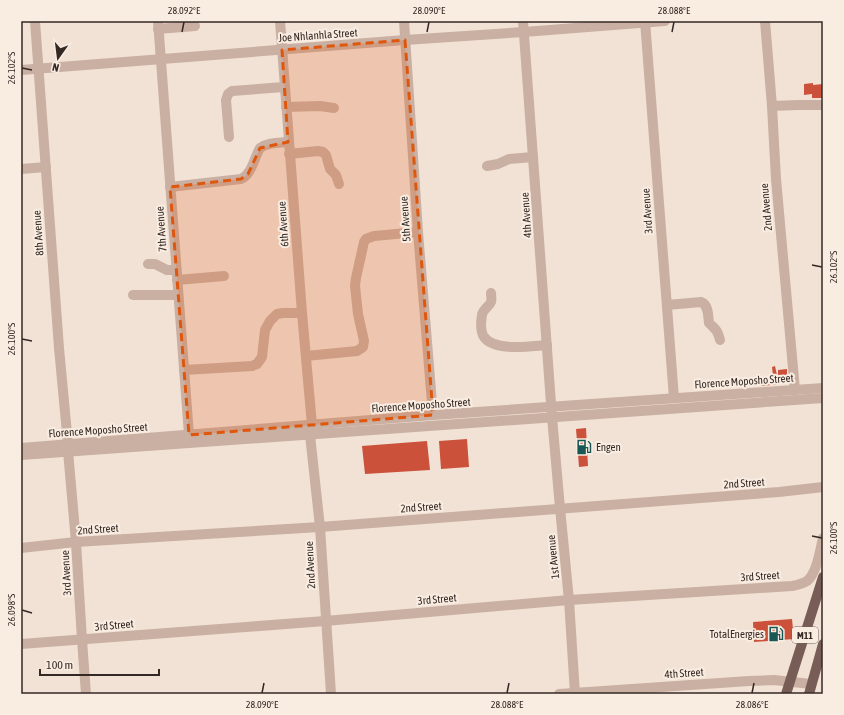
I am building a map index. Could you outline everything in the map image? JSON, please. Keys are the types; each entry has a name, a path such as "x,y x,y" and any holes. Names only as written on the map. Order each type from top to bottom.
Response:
{"main road":[{"name":"M11","path":"786,694 823,577"},
{"name":"M11","path":"810,689 823,644"}],"street":[{"name":"8th Avenue","path":"35,21 59,348 68,448"},
{"name":"6th Avenue","path":"280,21 288,142 306,356 310,430"},
{"name":"5th Avenue","path":"404,21 418,232 433,416"},
{"name":"4th Avenue","path":"523,21 552,412"},
{"name":"Joe Nhlanhla Street","path":"21,70 665,21"},
{"name":"2nd Avenue","path":"765,21 776,179 795,390"},
{"name":"3rd Avenue","path":"645,22 674,398"},
{"path":"158,25 195,26"},
{"name":"7th Avenue","path":"158,25 189,435"},
{"path":"229,137 226,100 228,94 232,91 284,87"},
{"path":"772,106 798,104 823,105"},
{"path":"286,107 320,106 334,108"},
{"path":"170,187 241,179 248,174 260,148 264,145 288,142"},
{"path":"289,154 318,151 323,152 326,155 330,169 336,174 339,184"},
{"path":"487,166 498,164 509,159 533,157"},
{"path":"21,169 46,167"},
{"path":"306,356 357,351 363,347 364,341 358,314 355,286 364,242 366,239 374,236 418,232"},
{"path":"148,264 155,264 177,275 224,276"},
{"path":"491,293 490,304 482,313 482,329 484,336 489,341 494,344 507,347 547,345"},
{"path":"133,295 178,295"},
{"path":"667,305 704,303 707,306 709,323 718,332 720,340"},
{"path":"184,370 252,366 257,364 262,357 264,330 270,321 277,314 302,313"},
{"name":"Florence Moposho Street","path":"21,448 68,448 552,412 674,398 823,388"},
{"name":"Florence Moposho Street","path":"21,455 68,448 189,435 310,430 433,416 552,412 823,398"},
{"name":"1st Avenue","path":"552,412 569,600 575,693"},
{"name":"2nd Avenue","path":"310,430 320,527 330,694"},
{"name":"3rd Avenue","path":"68,448 86,694"},
{"name":"2nd Street","path":"21,548 76,542 320,527 780,492 823,487"},
{"name":"3rd Street","path":"21,644 569,600 792,586 799,585 811,577 814,572 823,538"},
{"name":"4th Street","path":"559,694 774,680 790,682 810,689"}],"highlighted area":[{"path":"405,40 433,415 189,435 170,187 241,179 248,174 260,148 288,142 282,50"}],"building":[{"path":"813,83 813,85 823,84 823,98 812,98 812,94 804,95 804,84"},
{"path":"775,366 777,375 778,370 787,369 787,382 779,380 780,384 761,386 761,382 773,380 773,378 767,377 773,376 772,367"},
{"path":"586,428 588,466 579,467 576,429"},
{"path":"467,439 469,467 441,469 439,441"},
{"path":"427,441 430,470 365,474 362,446"},
{"path":"792,619 794,639 754,642 753,622"}],"place":[{"name":"Engen","path":"584,447"},
{"name":"TotalEnergies","path":"776,634"}]}
